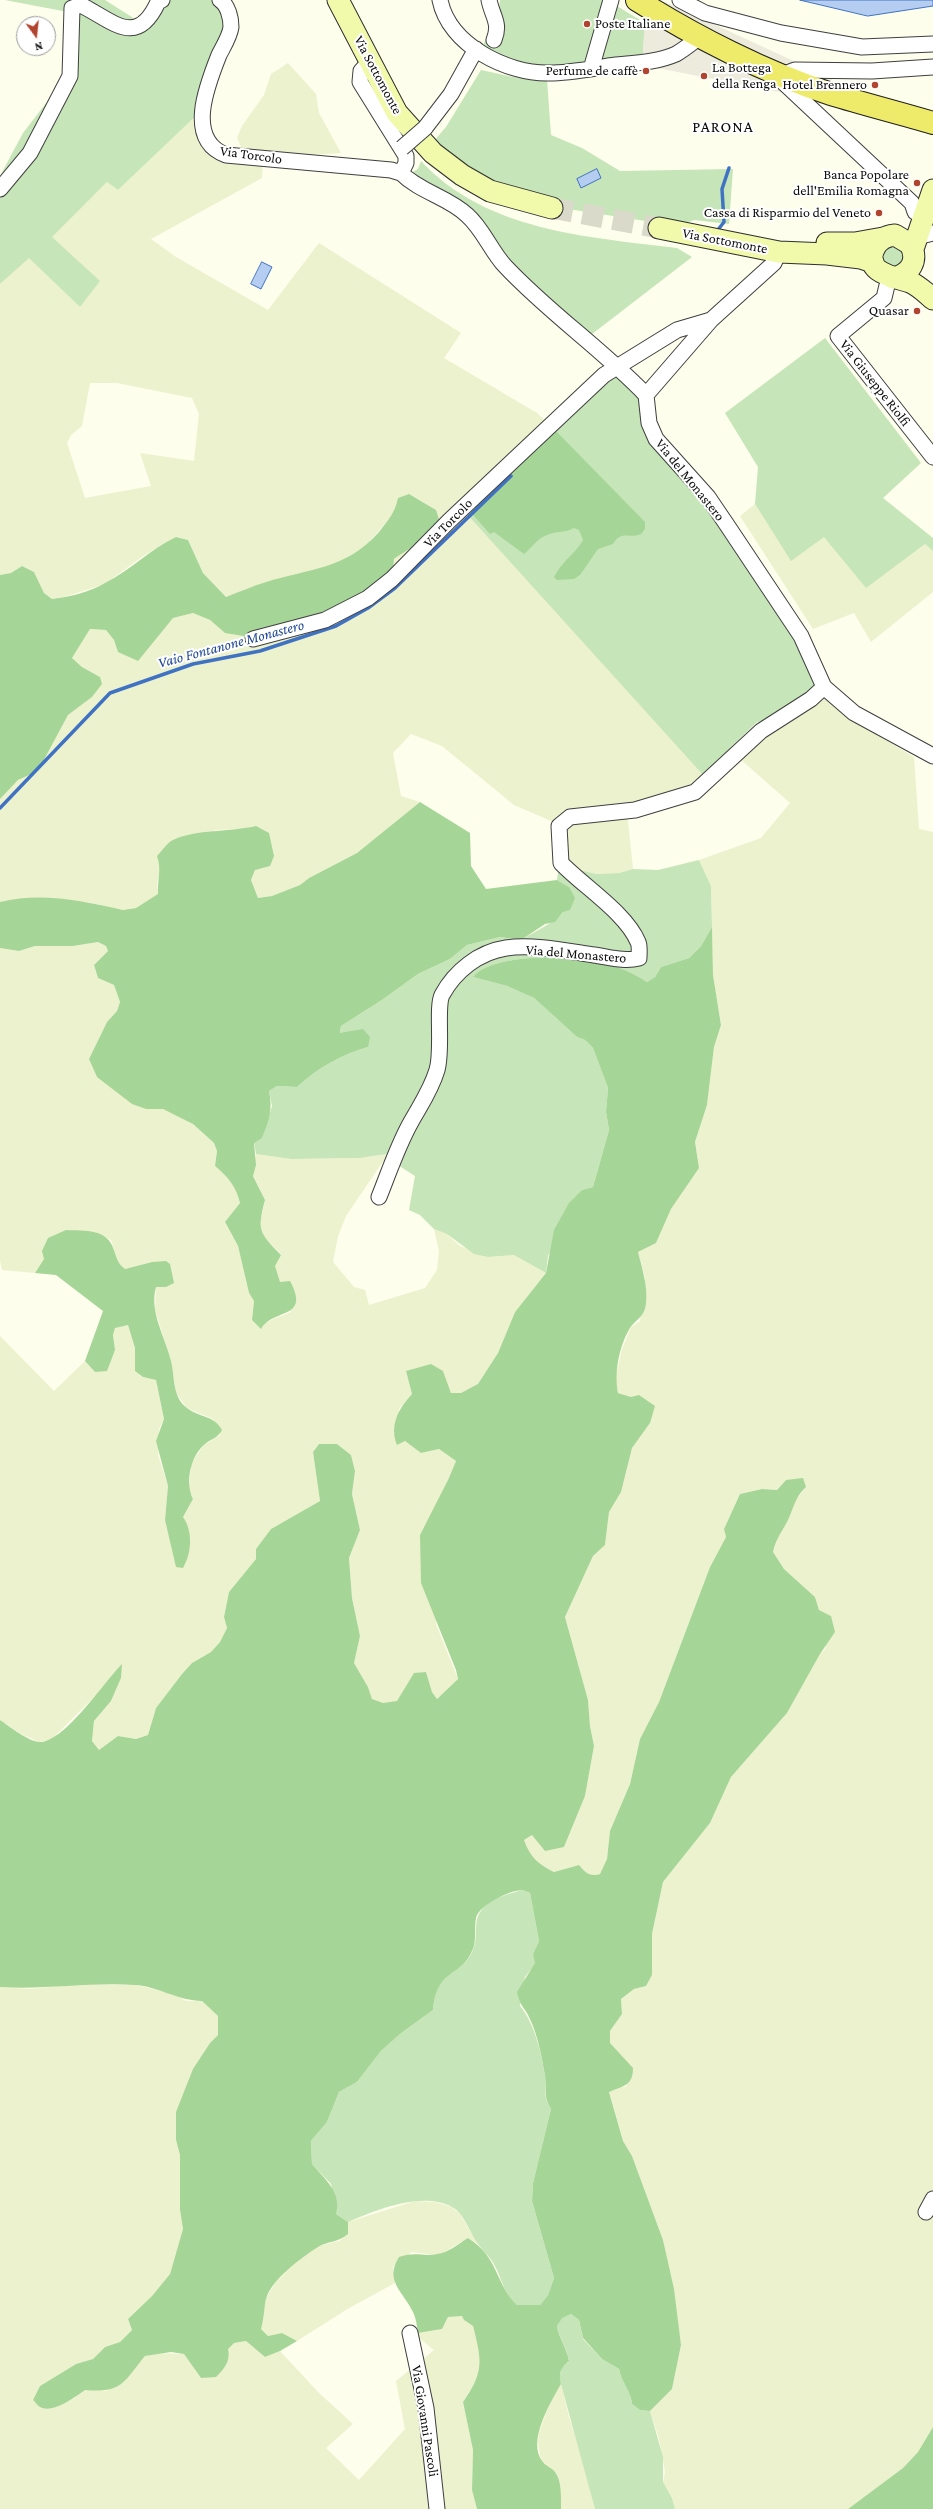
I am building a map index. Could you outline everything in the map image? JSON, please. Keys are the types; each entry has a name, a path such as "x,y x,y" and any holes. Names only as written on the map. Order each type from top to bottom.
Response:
{"main road":[{"name":"Via Sottomonte","path":"338,0 397,113 433,153 462,175 490,191 552,208"},
{"path":"636,0 701,36 782,75 830,93 933,122"},
{"path":"928,202 889,237 874,248 873,262 879,272 911,283 933,298"},
{"path":"891,277 906,273 919,245 928,202"},
{"name":"Via Sottomonte","path":"659,228 785,251 861,258 873,262"},
{"name":"Via Sottomonte","path":"785,251 827,243 855,243 889,237"},
{"path":"889,237 906,240 919,245 933,285"}],"street":[{"path":"0,189 30,153 70,76 72,8 81,5 125,29 138,28 151,17 158,2 162,0"},
{"name":"Via Torcolo","path":"220,0 224,2 230,15 231,28 210,77 203,106 202,124 205,136 214,150 226,154 391,170 401,173 410,182 468,215 504,265 544,303 617,365"},
{"path":"440,0 450,24 462,39 499,62 534,72 549,73 591,69 662,59 676,54 701,36"},
{"path":"489,0 497,22 498,30 494,40"},
{"path":"591,69 611,0"},
{"path":"680,0 704,13 795,36 862,47 933,44"},
{"path":"402,148 425,128 451,94 476,49"},
{"path":"370,61 361,71 360,82 391,134 402,148 406,163 401,173"},
{"path":"928,202 912,203 783,82 782,75 796,70 872,71 933,66"},
{"path":"617,365 646,395 711,320 739,293 762,275 785,251"},
{"name":"Via Giuseppe Riolfi","path":"891,277 884,298 838,336 933,457"},
{"name":"Via Torcolo","path":"253,639 325,620 368,598 392,579 568,407 617,365 664,340 677,330 711,320"},
{"name":"Via del Monastero","path":"646,395 649,423 656,439 708,497 727,525 801,636 824,687 854,713 933,756"},
{"name":"Via del Monastero","path":"379,1197 411,1122 427,1097 438,1069 442,1042 441,997 452,981 467,964 485,955 506,948 576,952 628,960 638,958 639,943 629,928 602,899 561,863 559,826 570,817 635,810 695,792 761,731 811,699 824,687"},
{"name":"Via Giovanni Pascoli","path":"410,2332 426,2408 437,2493 437,2509"}],"green space":[{"path":"5,0 105,0 138,21 156,0 230,0 238,12 239,24 226,49 201,111 118,190 107,182 52,237 100,281 80,307 29,258 0,284 0,176 23,133 66,77 68,12"},
{"path":"500,0 607,0 645,23 643,55 601,62 561,66 522,63 502,57 482,48 499,8"},
{"path":"288,63 316,94 319,113 341,153 263,158 262,178 151,239 176,257 268,310 319,243 461,333 444,358 537,413 551,426 713,781 627,812 633,869 619,873 596,874 559,865 565,827 514,805 442,746 411,734 393,753 401,796 420,802 357,853 309,878 300,885 272,896 258,898 251,880 255,870 256,826 240,829 215,830 162,867 157,883 158,895 136,908 123,910 86,902 0,902 0,799 18,780 38,771 68,715 92,697 100,677 82,667 72,658 90,629 106,630 114,640 118,652 156,636 173,618 193,613 210,620 225,633 306,622 325,611 376,594 392,581 394,559 410,547 429,538 436,510 409,494 398,498 395,512 365,547 348,558 328,567 266,582 226,597 203,573 188,540 176,537 143,556 105,584 64,597 52,599 44,593 34,572 22,566 11,573 0,575 0,284 29,257 80,307 99,281 51,237 107,182 118,190 201,111 213,140 224,155 240,165 246,158 237,138 242,126 264,95 271,74","holes":["90,383 117,383 192,398 199,414 194,461 140,453 151,486 85,498 67,443 71,435 82,426"]},
{"path":"481,70 513,77 547,80 551,135 582,148 620,171 733,169 729,224 694,220 678,226 555,207 470,174 434,141 446,127"},
{"path":"421,161 447,184 476,203 507,216 540,227 574,234 608,240 677,248 692,257 583,341 472,222 411,173 418,169"},
{"path":"882,242 911,251 893,274 876,253"},
{"path":"825,338 921,463 883,498 933,538 933,551 925,544 866,588 824,537 791,561 755,504 758,467 725,413"},
{"path":"619,373 638,393 654,437 759,576 817,680 812,692 767,721 757,722 731,747 729,753 705,777 466,513 562,417"},
{"path":"551,426 645,522 645,529 641,534 619,537 613,544 598,549 580,575 574,579 557,580 554,577 557,571 583,540 579,530 574,528 547,535 537,541 524,554 494,532 490,534 467,508"},
{"path":"409,494 436,510 441,525 425,540 394,559 392,581 376,594 325,611 307,622 250,637 225,633 210,620 193,613 173,618 138,661 118,652 114,640 106,630 90,629 72,658 82,667 100,677 102,684 92,697 68,715 38,771 18,780 0,799 0,575 11,573 22,566 34,572 44,593 52,599 72,595 93,589 114,578 158,547 176,537 188,540 203,573 226,597 282,577 327,566 353,554 379,532 393,512 398,498"},
{"path":"755,504 791,560 824,536 866,587 925,544 933,551 933,592 871,642 854,613 813,629 740,516"},
{"path":"826,696 855,722 914,757 919,829 933,832 933,2427 918,2452 903,2468 848,2509 675,2509 672,2498 663,2482 665,2472 659,2439 650,2411 672,2389 681,2345 663,2240 632,2156 623,2141 609,2091 627,2086 619,2055 610,2043 610,2031 622,2014 621,1999 634,1989 646,1986 652,1975 652,1934 663,1882 710,1823 731,1777 787,1713 820,1654 825,1649 831,1616 819,1610 815,1597 784,1569 773,1552 776,1537 787,1520 793,1503 806,1487 786,1480 777,1490 762,1489 740,1494 724,1529 726,1537 710,1567 659,1702 640,1739 630,1784 610,1831 607,1859 600,1874 592,1876 585,1873 579,1865 554,1872 542,1866 529,1855 524,1840 532,1835 564,1847 585,1796 594,1746 590,1726 588,1700 565,1617 593,1556 605,1545 609,1512 621,1492 632,1448 650,1423 631,1397 618,1393 615,1380 622,1349 631,1327 640,1321 645,1277 638,1252 656,1243 671,1209 699,1168 695,1142 707,1105 714,1047 721,1025 713,975 711,886 699,860 761,838 790,803 739,758 764,734"},
{"path":"420,802 470,833 471,866 486,889 557,880 569,887 575,898 570,910 563,912 555,922 545,924 521,940 500,937 467,945 450,959 418,974 382,1000 341,1026 340,1033 363,1029 370,1037 368,1047 348,1054 330,1063 297,1087 277,1086 269,1091 271,1104 268,1120 262,1138 254,1143 256,1165 253,1176 265,1200 261,1218 264,1236 281,1255 275,1266 280,1282 290,1281 295,1293 296,1302 293,1308 288,1312 274,1318 261,1329 252,1320 254,1301 249,1293 238,1246 225,1222 240,1203 231,1182 215,1166 217,1151 214,1143 193,1124 163,1109 146,1109 132,1104 97,1077 89,1059 107,1022 117,1011 120,1002 114,985 98,978 94,965 108,951 106,946 98,942 73,946 35,946 19,951 0,948 0,902 16,899 46,898 77,901 123,910 136,908 158,894 159,870 157,856 171,841 182,836 203,832 256,826 269,833 274,856 270,866 255,870 251,880 258,898 272,896 300,885 309,878 357,853"},
{"path":"699,860 711,886 712,927 701,946 689,958 661,967 655,977 647,982 626,971 603,963 588,959 562,957 527,958 494,964 482,970 473,977 507,986 534,998 577,1037 585,1040 593,1048 608,1088 606,1112 609,1130 593,1187 582,1190 548,1256 546,1273 514,1255 488,1257 474,1254 447,1234 434,1229 420,1215 409,1210 415,1176 401,1167 383,1162 387,1154 360,1158 291,1159 256,1154 254,1142 262,1138 272,1106 269,1091 277,1086 297,1087 330,1063 348,1054 368,1047 340,1034 341,1026 382,1000 418,974 450,959 467,945 500,937 521,940 560,916 565,906 569,887 557,880 559,865 596,874 619,873 633,869 658,870"},
{"path":"712,927 713,975 721,1025 714,1047 707,1105 695,1142 699,1168 671,1209 656,1243 638,1252 645,1284 645,1308 642,1315 632,1325 626,1335 620,1351 617,1368 618,1393 631,1397 639,1395 655,1406 650,1423 632,1448 621,1492 609,1512 605,1545 593,1556 565,1617 588,1700 590,1726 594,1746 585,1796 564,1847 545,1851 532,1835 524,1840 535,1859 543,1866 554,1872 579,1865 590,1875 600,1874 607,1859 610,1831 630,1784 640,1739 659,1702 710,1567 726,1537 724,1529 740,1494 762,1489 777,1490 786,1480 803,1478 806,1487 797,1498 788,1520 777,1539 773,1552 784,1569 815,1597 819,1610 831,1616 835,1632 820,1654 787,1713 731,1777 710,1823 663,1882 652,1934 652,1975 646,1986 634,1989 621,1999 622,2014 610,2031 610,2043 633,2068 633,2074 629,2082 623,2087 609,2092 623,2141 632,2156 663,2240 674,2289 681,2345 672,2389 650,2411 640,2410 632,2404 630,2395 619,2369 602,2359 583,2338 579,2320 571,2314 562,2318 557,2326 569,2361 561,2371 561,2384 546,2411 537,2444 538,2454 543,2462 555,2472 559,2480 561,2490 561,2509 477,2509 472,2490 473,2450 463,2402 470,2392 478,2374 478,2348 473,2326 464,2320 462,2316 448,2317 442,2329 418,2333 416,2319 413,2312 394,2279 393,2273 399,2257 410,2254 432,2255 441,2253 449,2250 468,2238 478,2245 486,2254 504,2288 517,2305 540,2305 548,2295 554,2278 532,2201 533,2183 551,2109 546,2096 545,2076 533,2026 521,2004 517,1992 535,1963 533,1954 539,1941 530,1893 522,1890 503,1895 489,1903 478,1913 475,1922 474,1947 467,1960 439,1986 433,2010 400,2034 381,2051 357,2082 339,2092 327,2122 311,2141 312,2164 331,2187 337,2199 336,2214 348,2222 348,2234 340,2239 318,2247 304,2257 280,2277 269,2292 266,2299 261,2329 268,2336 282,2333 297,2341 280,2351 265,2357 246,2341 234,2343 228,2349 228,2361 216,2377 201,2378 184,2354 171,2352 145,2356 126,2379 114,2388 97,2391 85,2390 57,2407 45,2409 40,2407 33,2400 40,2386 76,2364 93,2359 105,2347 120,2342 132,2330 128,2319 152,2296 170,2274 183,2229 180,2210 180,2155 176,2140 176,2112 193,2069 210,2043 218,2035 218,2016 202,2001 185,1999 143,1986 101,1984 34,1988 0,1987 0,1720 20,1734 36,1742 51,1739 62,1732 73,1721 122,1664 121,1678 111,1701 94,1721 92,1741 99,1750 118,1736 136,1739 148,1735 156,1708 182,1674 192,1663 211,1652 220,1642 227,1628 224,1617 229,1592 256,1559 256,1549 271,1529 320,1501 313,1452 319,1444 337,1444 351,1455 355,1471 352,1494 360,1530 349,1558 352,1598 360,1636 354,1663 368,1687 372,1699 383,1703 397,1701 414,1673 426,1672 432,1692 437,1699 458,1679 456,1670 421,1583 420,1535 456,1461 439,1449 421,1453 405,1441 397,1445 394,1431 397,1417 399,1411 412,1394 406,1371 431,1364 443,1371 451,1393 461,1393 478,1384 498,1353 515,1312 546,1273 554,1230 569,1203 582,1190 593,1187 609,1130 606,1112 608,1088 593,1048 585,1040 577,1037 534,998 507,986 473,977 481,970 494,964 527,958 561,957 588,959 603,963 626,971 647,982 655,977 661,967 689,958 701,946"},
{"path":"98,942 106,946 108,951 94,965 98,978 114,985 120,1002 117,1011 107,1022 89,1059 146,1109 163,1109 179,1116 193,1124 214,1143 217,1151 215,1166 226,1175 236,1188 240,1203 225,1223 238,1246 249,1293 254,1301 252,1320 261,1328 264,1323 291,1312 274,1266 281,1254 264,1238 261,1229 261,1218 265,1200 253,1175 256,1154 291,1159 360,1158 388,1154 346,1216 338,1236 333,1262 354,1287 365,1290 369,1305 425,1288 437,1270 439,1251 434,1229 447,1234 460,1246 488,1257 514,1255 546,1273 515,1312 498,1353 478,1385 461,1393 451,1393 443,1371 406,1371 412,1394 399,1409 397,1445 405,1441 421,1453 439,1449 456,1461 448,1480 436,1624 458,1679 437,1699 432,1692 426,1672 414,1674 397,1702 383,1703 372,1700 368,1687 354,1663 360,1636 352,1598 349,1558 360,1530 352,1494 355,1471 351,1455 337,1444 319,1444 313,1452 320,1501 271,1529 256,1549 256,1559 229,1592 224,1617 227,1628 220,1642 211,1652 192,1663 182,1674 156,1708 148,1735 136,1739 118,1736 99,1750 92,1741 94,1721 111,1701 121,1678 96,1695 52,1739 39,1742 19,1733 0,1720 0,1336 54,1391 85,1361 95,1372 115,1351 113,1335 115,1327 128,1325 135,1348 135,1371 143,1377 156,1380 164,1419 159,1429 158,1455 168,1486 165,1520 190,1546 183,1517 193,1499 189,1491 191,1463 204,1445 220,1435 213,1419 187,1408 176,1393 171,1361 155,1310 156,1287 152,1262 125,1269 119,1265 111,1240 94,1232 44,1259 35,1273 2,1270 0,1260 0,948 19,951 35,946 73,946"},
{"path":"66,1230 88,1231 101,1234 111,1243 119,1263 125,1269 152,1262 166,1261 170,1264 174,1283 166,1287 156,1287 154,1296 156,1315 171,1361 176,1393 187,1408 211,1419 219,1425 222,1430 200,1449 190,1470 189,1485 193,1499 183,1517 190,1535 190,1549 183,1568 176,1567 165,1520 168,1486 156,1441 164,1419 156,1380 143,1377 135,1371 135,1348 128,1325 115,1328 113,1335 115,1350 107,1371 95,1372 85,1361 103,1311 56,1275 35,1273 44,1259 42,1251 48,1238"},
{"path":"521,1890 530,1893 539,1941 533,1954 536,1963 525,1977 520,2006 530,2021 537,2039 545,2076 546,2096 551,2109 533,2183 532,2201 554,2278 548,2295 540,2305 517,2305 512,2300 505,2289 492,2261 478,2244 460,2214 452,2207 427,2201 399,2204 372,2212 348,2222 336,2214 331,2184 312,2164 311,2141 327,2122 339,2092 357,2082 381,2051 400,2034 433,2010 439,1986 449,1975 467,1961 472,1952 476,1939 478,1916 487,1904 494,1899"},
{"path":"79,1984 137,1985 174,1994 186,2001 202,2001 218,2016 218,2035 210,2043 176,2140 180,2155 180,2210 183,2229 170,2274 152,2296 128,2319 132,2330 120,2342 105,2347 93,2359 76,2364 40,2386 33,2400 40,2407 60,2405 75,2398 85,2389 106,2391 124,2381 145,2356 155,2353 184,2354 201,2378 233,2343 246,2341 265,2357 280,2351 318,2392 353,2424 326,2448 359,2480 405,2429 396,2381 434,2350 419,2338 418,2333 442,2329 448,2317 463,2315 464,2320 473,2326 479,2348 480,2374 463,2402 473,2450 472,2490 477,2509 0,2509 0,1987 30,1989"},
{"path":"415,2201 435,2202 452,2207 460,2214 478,2244 468,2238 443,2253 435,2255 412,2252 393,2267 395,2283 349,2308 297,2341 282,2333 268,2336 261,2329 266,2298 275,2283 298,2260 319,2246 339,2241 348,2234 348,2222"},
{"path":"571,2314 579,2320 583,2339 602,2359 619,2369 630,2395 632,2404 640,2410 650,2411 663,2457 663,2482 672,2498 675,2509 595,2509 559,2377 562,2368 569,2361 567,2351 559,2335 557,2326 562,2317"},
{"path":"561,2384 569,2417 584,2463 595,2509 561,2509 560,2489 556,2473 543,2462 540,2456 538,2443 539,2432 548,2408"},
{"path":"933,2427 933,2509 848,2509 903,2468 918,2452"}],"shaded area":[{"path":"646,0 661,0 833,79 805,97 642,65"}],"water":[{"path":"800,0 933,0 933,6 868,16"},
{"path":"597,169 601,178 581,188 577,179"},
{"path":"262,262 272,267 261,289 251,284"}],"waterway":[{"name":"Vaio Fontanone Monastero","path":"717,231 724,222 722,189 729,168"},
{"name":"Vaio Fontanone Monastero","path":"0,808 110,693 193,664 260,651 336,626 368,608 395,588 511,476"}],"tunnel":[{"path":"552,208 659,228"}],"place":[{"name":"Poste Italiane","path":"587,24"},
{"name":"Perfume de caffè","path":"646,71"},
{"name":"La Bottega della Renga","path":"704,76"},
{"name":"Hotel Brennero","path":"875,85"},
{"name":"Banca Popolare dell'Emilia Romagna","path":"917,183"},
{"name":"Cassa di Risparmio del Veneto","path":"879,213"},
{"name":"Quasar","path":"917,311"}],"district":[{"name":"PARONA","path":"723,127"}]}
